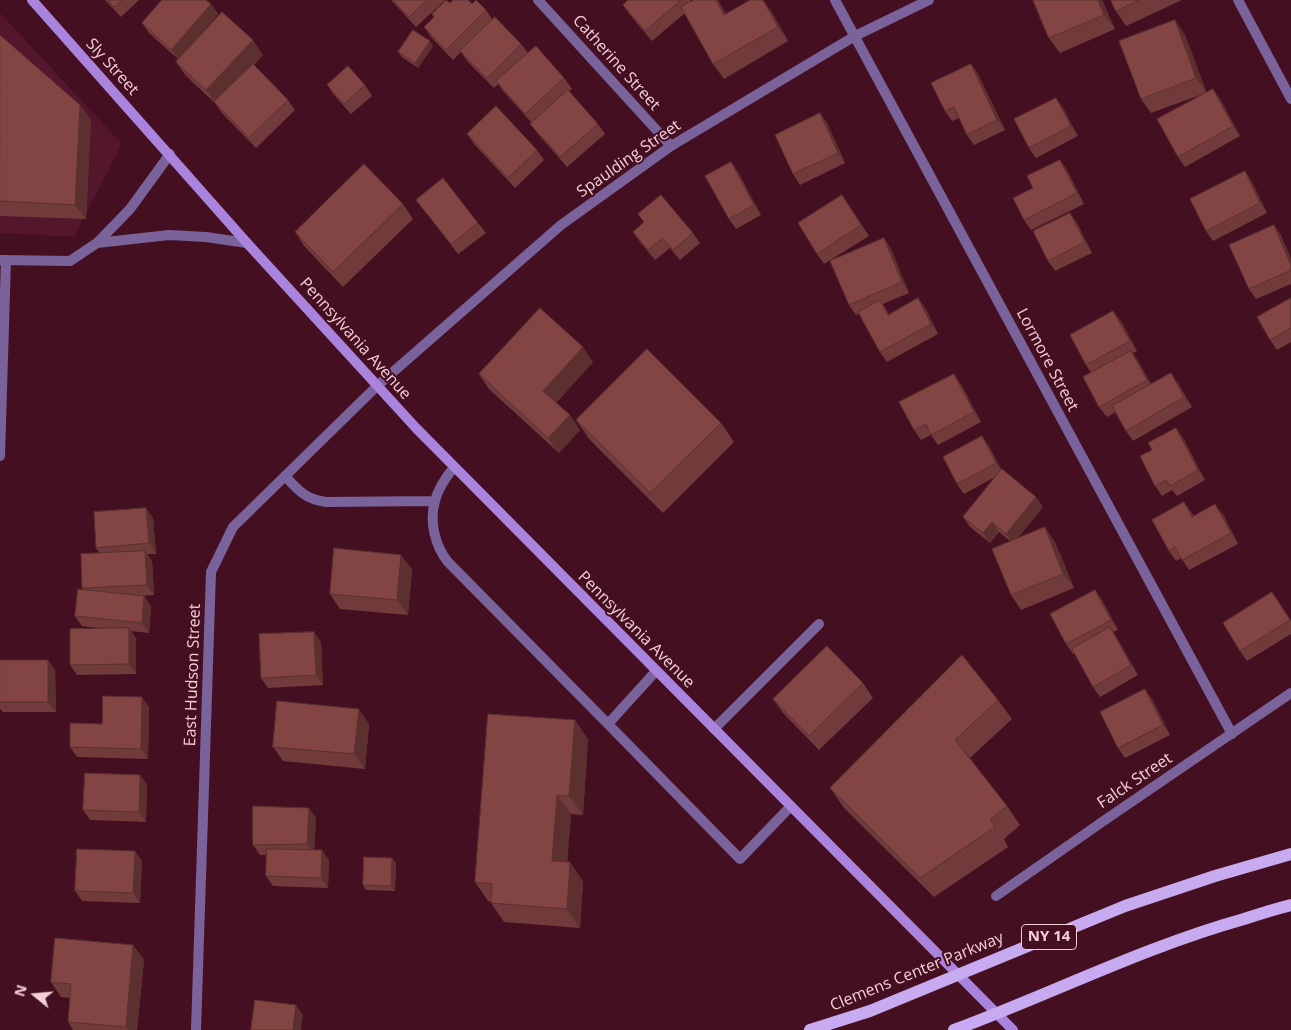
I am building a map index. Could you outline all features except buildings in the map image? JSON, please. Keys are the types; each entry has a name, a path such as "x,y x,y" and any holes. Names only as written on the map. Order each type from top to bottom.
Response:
{"main road":[{"name":"Sly Street","path":"32,0 170,154"},
{"name":"Pennsylvania Avenue","path":"170,154 247,243 377,386 454,467 1012,1030"},
{"name":"Clemens Center Parkway","path":"810,1030 870,1011 1125,906 1215,876 1291,854"},
{"path":"954,1030 1145,951 1206,929 1291,905"}],"street":[{"name":"Catherine Street","path":"538,0 671,146"},
{"name":"Lormore Street","path":"835,0 1232,734"},
{"name":"Spaulding Street","path":"377,386 561,225 671,146 854,36 929,0"},
{"path":"1238,0 1291,100"},
{"path":"0,456 3,260 70,261 97,243 130,209 170,154"},
{"path":"97,243 168,235 206,237 247,243"},
{"name":"East Hudson Street","path":"196,1030 211,572 233,527 377,386"},
{"path":"454,467 441,484 434,501 434,528 441,553 740,859 790,807"},
{"path":"285,476 299,492 312,500 342,503 434,501"},
{"path":"714,729 819,624"},
{"path":"608,724 656,671"},
{"name":"Falck Street","path":"996,896 1291,693"}],"shaded area":[{"path":"0,13 122,144 74,237 0,233"}]}
